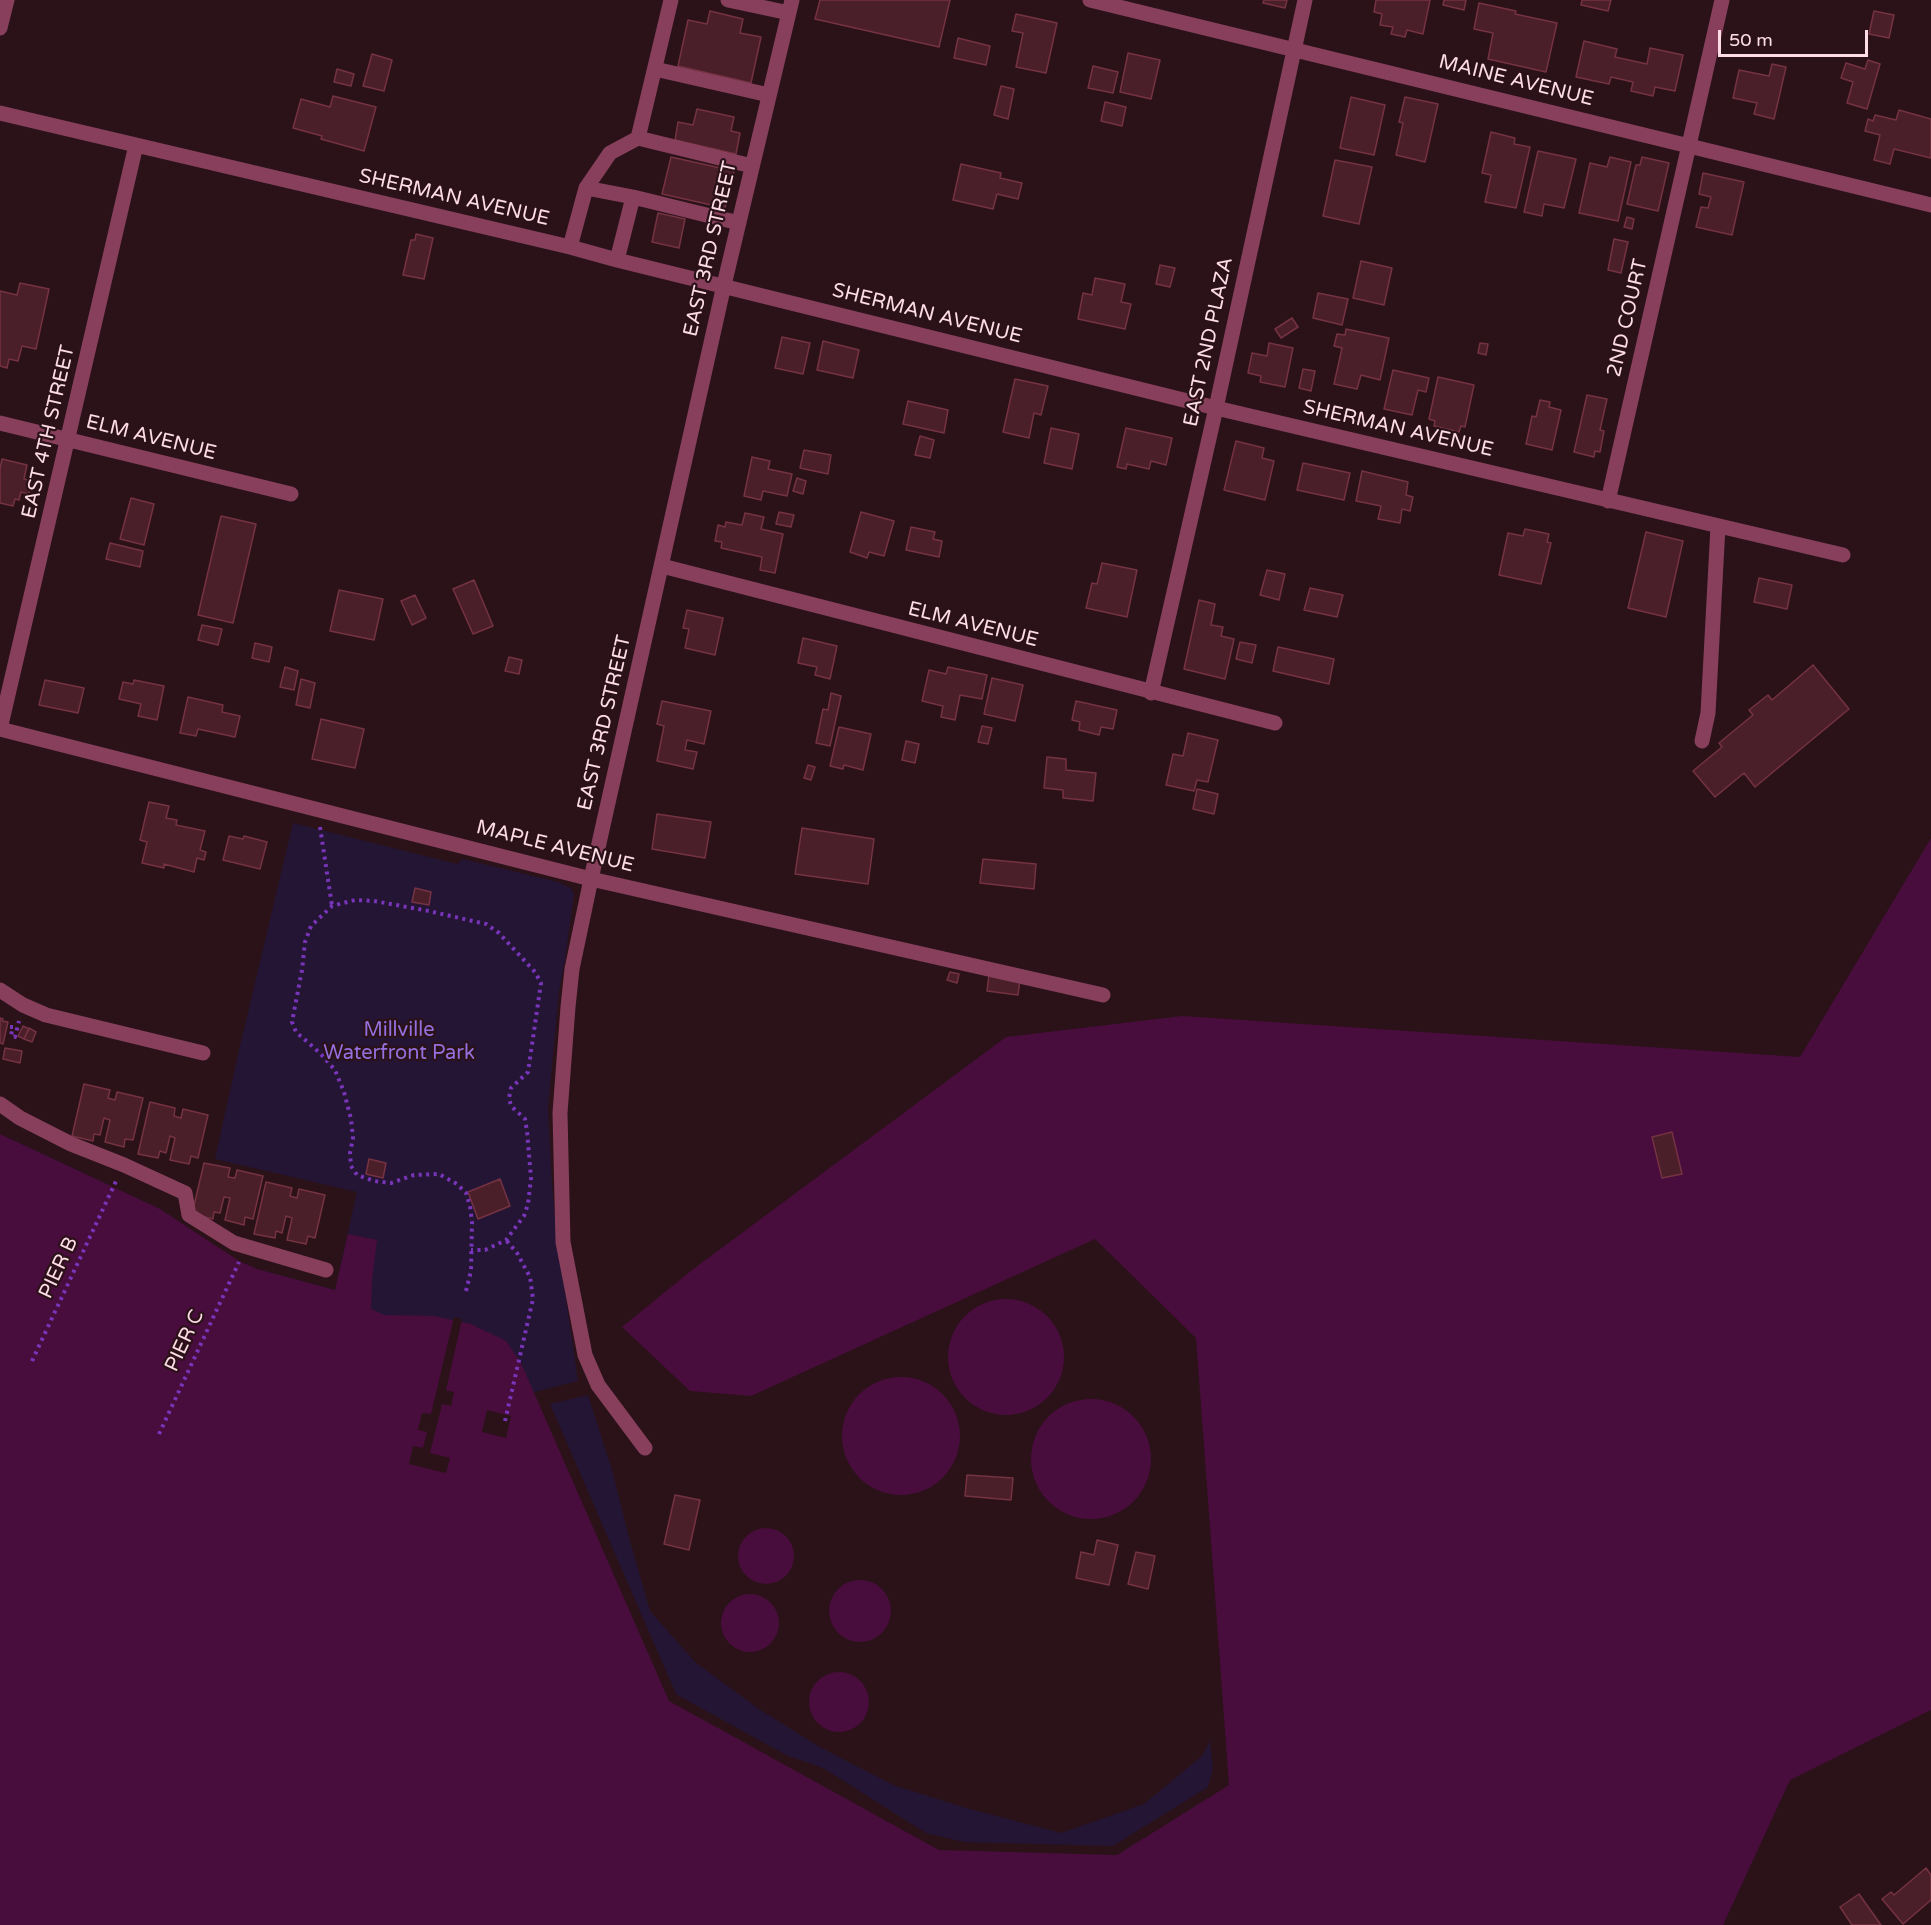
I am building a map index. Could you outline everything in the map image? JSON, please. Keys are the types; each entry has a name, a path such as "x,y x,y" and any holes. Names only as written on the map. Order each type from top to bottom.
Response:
{"street":[{"path":"0,28 7,0"},
{"path":"638,138 671,0"},
{"path":"728,0 790,6"},
{"name":"MAINE AVENUE","path":"1090,0 1931,205"},
{"name":"EAST 2ND PLAZA","path":"1151,693 1305,0"},
{"name":"2ND COURT","path":"1608,501 1722,0"},
{"name":"EAST 3RD STREET","path":"645,1448 598,1385 585,1355 563,1242 561,1113 568,1007 572,969 591,879 724,285 790,6"},
{"path":"655,69 769,95"},
{"name":"SHERMAN AVENUE","path":"0,113 570,247 1216,408 1843,555"},
{"path":"570,247 586,188 610,153 638,138 752,166"},
{"name":"EAST 4TH STREET","path":"0,729 136,145"},
{"path":"586,188 739,223"},
{"path":"617,260 633,197"},
{"name":"ELM AVENUE","path":"0,423 291,494"},
{"path":"1702,741 1708,713 1718,526"},
{"name":"ELM AVENUE","path":"662,566 1275,723"},
{"name":"MAPLE AVENUE","path":"0,729 591,879 1103,994"},
{"path":"0,990 46,1016 203,1053"},
{"path":"0,1104 20,1118 71,1143 185,1193 189,1215 234,1243 326,1270"}],"path":[{"path":"317,809 333,906"},
{"path":"466,1291 471,1271 471,1250 470,1206 466,1193 457,1184 439,1174 414,1174 391,1183 374,1181 357,1175 351,1166 350,1153 353,1138 351,1119 335,1070 296,1032 292,1022 305,942 311,926 333,906 355,900 374,901 429,910 486,924 499,933 535,972 541,983 528,1071 511,1088 509,1098 512,1106 525,1119 528,1131 531,1178 528,1204 524,1216 506,1240 485,1250 471,1250"},
{"path":"10,1027 13,1027 11,1035 15,1036 19,1020"},
{"name":"PIER B","path":"32,1361 113,1188"},
{"path":"505,1421 533,1299 530,1277 517,1253 506,1240"},
{"name":"PIER C","path":"159,1434 239,1262"}],"green space":[{"name":"Millville Waterfront Park","path":"293,823 457,864 463,859 558,882 571,888 574,894 559,992 548,1108 556,1230 578,1381 531,1393 445,1446 0,1134 160,1209 239,1262 335,1290 357,1192 215,1159"},
{"path":"588,1395 612,1470 650,1611 696,1663 759,1709 818,1746 893,1785 966,1808 1061,1833 1144,1804 1202,1756 1210,1741 1213,1768 1208,1787 1113,1846 964,1842 926,1833 823,1768 786,1755 676,1694 550,1404"}],"shaded area":[{"path":"1931,838 1931,1710 1790,1780 1723,1925 0,1925 0,1134 160,1209 239,1261 257,1269 335,1290 348,1234 377,1240 371,1309 384,1315 434,1316 471,1324 506,1341 521,1363 669,1701 939,1850 1117,1855 1229,1785 1196,1338 1095,1239 751,1396 690,1391 622,1327 692,1270 1006,1037 1182,1016 1800,1057"},
{"path":"1006,1299 1028,1304 1047,1316 1059,1335 1064,1357 1059,1379 1047,1398 1028,1410 1006,1415 984,1410 965,1398 953,1379 948,1357 953,1335 965,1316 984,1304"},
{"path":"901,1377 924,1382 943,1394 955,1413 960,1436 955,1459 943,1478 924,1490 901,1495 878,1490 859,1478 847,1459 842,1436 847,1413 859,1394 878,1382"},
{"path":"1091,1399 1114,1404 1133,1417 1146,1436 1151,1459 1146,1482 1133,1501 1114,1514 1091,1519 1068,1514 1049,1501 1036,1482 1031,1459 1036,1436 1049,1417 1068,1404"},
{"path":"766,1528 777,1530 786,1536 792,1545 794,1556 792,1567 786,1576 777,1582 766,1584 755,1582 746,1576 740,1567 738,1556 740,1545 746,1536 755,1530"},
{"path":"854,1580 866,1580 882,1589 889,1599 891,1611 889,1623 882,1633 866,1642 854,1642 843,1637 834,1628 829,1617 829,1605 834,1594 843,1585"},
{"path":"750,1594 766,1599 774,1607 779,1623 774,1639 766,1647 750,1652 734,1647 726,1639 721,1623 726,1607 734,1599"},
{"path":"839,1672 860,1681 869,1702 860,1723 839,1732 818,1723 809,1702 818,1681"}],"pier":[{"path":"454,1317 462,1319 446,1390 454,1392 451,1406 442,1404 430,1453 450,1458 446,1473 409,1464 413,1446 423,1448 427,1432 418,1430 422,1413 431,1414"},
{"path":"487,1410 511,1416 506,1438 482,1432"}],"building":[{"path":"820,0 950,0 939,47 815,19"},
{"path":"1264,0 1287,0 1285,8 1263,3"},
{"path":"1376,0 1430,0 1423,34 1407,30 1405,37 1391,34 1393,27 1380,25 1382,14 1374,12"},
{"path":"1444,0 1466,0 1464,10 1443,5"},
{"path":"1582,0 1611,0 1608,11 1581,5"},
{"path":"1479,3 1557,23 1546,72 1488,59 1493,33 1474,29"},
{"path":"710,11 743,19 740,33 761,37 751,83 678,66 688,20 707,24"},
{"path":"1874,11 1894,15 1889,38 1869,34"},
{"path":"1016,14 1057,23 1046,73 1016,67 1023,33 1012,31"},
{"path":"958,38 990,46 986,65 954,58"},
{"path":"1584,41 1617,49 1615,57 1647,64 1650,48 1683,55 1675,91 1655,87 1653,96 1631,91 1633,82 1611,77 1609,84 1576,77"},
{"path":"1128,53 1160,60 1151,99 1120,92"},
{"path":"372,54 392,60 384,91 363,86"},
{"path":"1868,60 1880,64 1867,109 1847,103 1853,82 1841,78 1846,63 1865,69"},
{"path":"1772,64 1786,67 1774,119 1754,114 1757,103 1733,98 1739,70 1769,76"},
{"path":"1093,66 1118,72 1113,93 1088,88"},
{"path":"337,69 354,74 351,86 334,82"},
{"path":"1001,86 1014,89 1008,119 994,115"},
{"path":"333,96 376,107 364,151 321,139 322,136 293,128 301,99 330,107"},
{"path":"1351,97 1385,105 1374,155 1340,148"},
{"path":"1405,97 1438,104 1425,162 1396,155 1403,123 1399,122"},
{"path":"1105,102 1126,107 1122,126 1101,121"},
{"path":"697,109 734,117 731,131 740,133 736,154 675,140 678,122 693,125"},
{"path":"1899,110 1931,119 1931,158 1894,149 1890,164 1874,160 1880,135 1865,131 1868,119 1873,121 1875,115 1896,120"},
{"path":"1491,132 1515,138 1514,144 1530,147 1516,208 1485,202 1491,175 1482,173"},
{"path":"1538,151 1576,159 1564,208 1544,204 1542,216 1524,212"},
{"path":"671,157 734,171 725,208 662,194"},
{"path":"1610,157 1631,162 1618,221 1579,213 1590,163 1607,167"},
{"path":"1642,157 1669,163 1658,211 1627,204 1636,165 1640,165"},
{"path":"1335,160 1372,167 1359,224 1323,216"},
{"path":"961,164 1001,173 1000,178 1022,183 1018,199 997,194 993,209 953,200"},
{"path":"1703,173 1744,182 1732,235 1696,227 1701,207 1708,208 1711,197 1699,194"},
{"path":"658,213 685,219 679,248 652,242"},
{"path":"1627,217 1634,219 1632,229 1624,227"},
{"path":"416,234 433,238 424,279 403,275 411,240 415,240"},
{"path":"1614,239 1628,242 1621,273 1608,270"},
{"path":"1361,261 1392,268 1384,305 1353,298"},
{"path":"1160,265 1175,268 1170,287 1156,284"},
{"path":"1095,278 1125,284 1121,302 1131,304 1125,329 1078,319 1083,293 1092,295"},
{"path":"20,283 49,289 36,349 22,346 18,361 9,359 7,368 0,366 0,291 17,295"},
{"path":"1318,293 1348,299 1342,325 1313,318"},
{"path":"1292,318 1298,327 1281,338 1275,329"},
{"path":"1346,329 1389,338 1380,380 1361,375 1357,389 1334,384 1342,348 1334,346 1337,334 1345,335"},
{"path":"782,337 810,343 803,374 775,368"},
{"path":"823,341 859,350 853,378 817,370"},
{"path":"1269,343 1293,348 1285,387 1260,382 1261,376 1248,373 1252,353 1267,356"},
{"path":"1480,343 1488,344 1486,355 1478,353"},
{"path":"1303,369 1315,371 1311,391 1299,388"},
{"path":"1393,370 1429,378 1426,392 1418,390 1412,415 1384,409"},
{"path":"1438,377 1474,385 1465,427 1461,426 1459,432 1434,426 1435,421 1429,419"},
{"path":"1015,379 1048,386 1041,415 1034,413 1029,438 1003,432"},
{"path":"1587,395 1607,399 1600,430 1604,431 1600,452 1595,451 1594,457 1574,452"},
{"path":"1540,400 1550,402 1549,407 1561,410 1552,450 1526,444 1532,416 1536,417"},
{"path":"908,401 948,410 944,433 903,424"},
{"path":"1051,428 1079,434 1072,469 1044,463"},
{"path":"1126,428 1172,438 1166,465 1151,461 1149,469 1127,464 1126,469 1117,467"},
{"path":"920,436 934,440 930,458 915,455"},
{"path":"1236,441 1264,448 1262,458 1274,461 1265,500 1224,490"},
{"path":"804,450 831,455 828,474 800,468"},
{"path":"752,457 770,461 768,469 792,474 787,496 763,491 761,500 744,496"},
{"path":"2,459 27,465 24,479 32,481 29,494 21,492 19,500 15,499 13,506 0,503"},
{"path":"1303,463 1350,473 1344,500 1297,490"},
{"path":"1362,471 1408,482 1406,495 1413,497 1410,511 1402,509 1400,523 1378,519 1381,506 1356,501"},
{"path":"797,478 806,481 803,494 793,491"},
{"path":"131,498 154,504 144,545 120,539"},
{"path":"779,512 794,515 791,527 776,524"},
{"path":"861,512 894,521 884,556 869,552 867,558 850,552"},
{"path":"745,513 764,517 761,529 783,534 775,573 760,570 762,557 721,548 722,542 715,541 718,525 725,527 726,522 742,525"},
{"path":"221,516 256,524 233,623 198,615"},
{"path":"911,527 935,532 933,539 942,541 939,557 906,550"},
{"path":"1525,529 1549,534 1547,542 1551,543 1541,584 1499,575 1508,533 1523,536"},
{"path":"1646,532 1683,541 1666,617 1628,608"},
{"path":"110,543 143,551 140,567 106,559"},
{"path":"1102,563 1137,570 1127,617 1086,608 1092,583 1097,584"},
{"path":"1267,570 1285,574 1279,600 1260,595"},
{"path":"1759,578 1792,585 1787,609 1754,602"},
{"path":"474,580 493,626 473,634 453,589"},
{"path":"1310,588 1343,595 1337,617 1304,610"},
{"path":"339,590 383,599 374,640 330,631"},
{"path":"415,595 426,618 412,625 401,601"},
{"path":"1199,600 1215,604 1211,625 1223,627 1221,636 1234,639 1225,679 1184,669"},
{"path":"687,610 723,618 715,655 685,648 689,629 683,628"},
{"path":"202,625 222,629 218,645 198,640"},
{"path":"803,638 837,646 830,679 815,675 817,667 798,663"},
{"path":"1240,642 1256,645 1252,663 1236,659"},
{"path":"255,643 272,647 269,662 252,658"},
{"path":"1278,647 1334,659 1329,684 1273,671"},
{"path":"509,657 522,660 519,674 505,671"},
{"path":"1813,665 1849,709 1755,787 1744,773 1715,797 1693,771 1722,747 1719,743 1753,715 1749,710 1768,695 1772,700"},
{"path":"285,667 298,671 294,690 280,687"},
{"path":"948,667 987,675 982,699 960,695 955,720 941,717 943,706 922,701 929,670 946,674"},
{"path":"992,678 1023,685 1015,721 984,714"},
{"path":"301,679 315,683 310,708 296,705"},
{"path":"45,680 84,688 78,713 39,705"},
{"path":"134,680 164,686 157,720 138,716 141,704 119,699 123,682 133,684"},
{"path":"831,693 841,696 830,746 816,743 823,709 828,710"},
{"path":"188,697 223,705 222,712 240,716 235,737 198,729 196,736 180,733"},
{"path":"662,701 711,711 704,744 687,740 685,750 697,752 693,769 657,761 664,726 657,724"},
{"path":"1076,701 1117,710 1113,729 1101,727 1099,735 1079,730 1080,722 1072,720"},
{"path":"321,719 364,729 355,768 312,759"},
{"path":"982,726 992,728 988,744 978,742"},
{"path":"839,727 871,734 863,770 844,765 843,769 830,766"},
{"path":"1188,733 1218,740 1208,782 1197,780 1194,791 1166,785 1173,754 1183,756"},
{"path":"906,741 919,744 915,763 902,760"},
{"path":"1047,757 1066,759 1066,770 1096,773 1093,801 1063,798 1063,790 1044,788"},
{"path":"808,765 815,767 811,780 804,778"},
{"path":"1197,789 1218,794 1214,814 1193,809"},
{"path":"149,802 169,806 166,818 177,820 176,825 205,831 200,850 206,852 204,860 197,858 194,872 164,864 164,868 142,863 147,842 140,840"},
{"path":"657,814 711,822 705,858 652,849"},
{"path":"802,828 874,839 868,884 795,874"},
{"path":"229,836 243,839 244,836 267,842 260,869 223,860"},
{"path":"983,859 1036,864 1034,889 980,883"},
{"path":"415,888 431,892 429,905 412,902"},
{"path":"950,972 959,974 957,983 947,980"},
{"path":"989,975 1020,979 1018,995 987,991"},
{"path":"0,1018 8,1022 3,1044 0,1043"},
{"path":"23,1026 29,1029 24,1039 18,1036"},
{"path":"29,1028 36,1032 32,1042 24,1039"},
{"path":"5,1048 22,1051 20,1063 3,1059"},
{"path":"84,1084 110,1090 108,1098 115,1100 117,1092 143,1098 133,1140 125,1139 124,1147 105,1142 110,1120 104,1118 100,1135 94,1134 93,1141 72,1136"},
{"path":"150,1102 175,1108 174,1116 181,1118 183,1109 208,1115 198,1158 191,1156 189,1164 170,1160 175,1138 170,1136 166,1153 160,1151 158,1158 138,1154"},
{"path":"1672,1132 1682,1174 1662,1178 1652,1137"},
{"path":"369,1159 386,1163 383,1178 366,1174"},
{"path":"204,1163 230,1168 228,1177 235,1178 237,1170 263,1176 253,1219 245,1217 244,1225 225,1220 230,1198 224,1197 220,1213 214,1212 213,1219 192,1214"},
{"path":"500,1179 510,1206 478,1219 468,1192"},
{"path":"266,1182 292,1188 290,1196 297,1198 299,1189 325,1195 315,1238 308,1236 306,1244 287,1240 292,1218 286,1216 282,1233 276,1231 275,1238 254,1234"},
{"path":"967,1475 1013,1478 1011,1500 965,1496"},
{"path":"675,1495 700,1500 689,1550 664,1544"},
{"path":"1097,1540 1118,1545 1109,1585 1076,1578 1081,1552 1094,1555"},
{"path":"1136,1552 1155,1556 1148,1589 1128,1584"},
{"path":"1926,1868 1931,1875 1931,1900 1903,1924 1882,1899 1891,1892 1894,1895"},
{"path":"1859,1894 1881,1925 1852,1925 1840,1907"}]}
